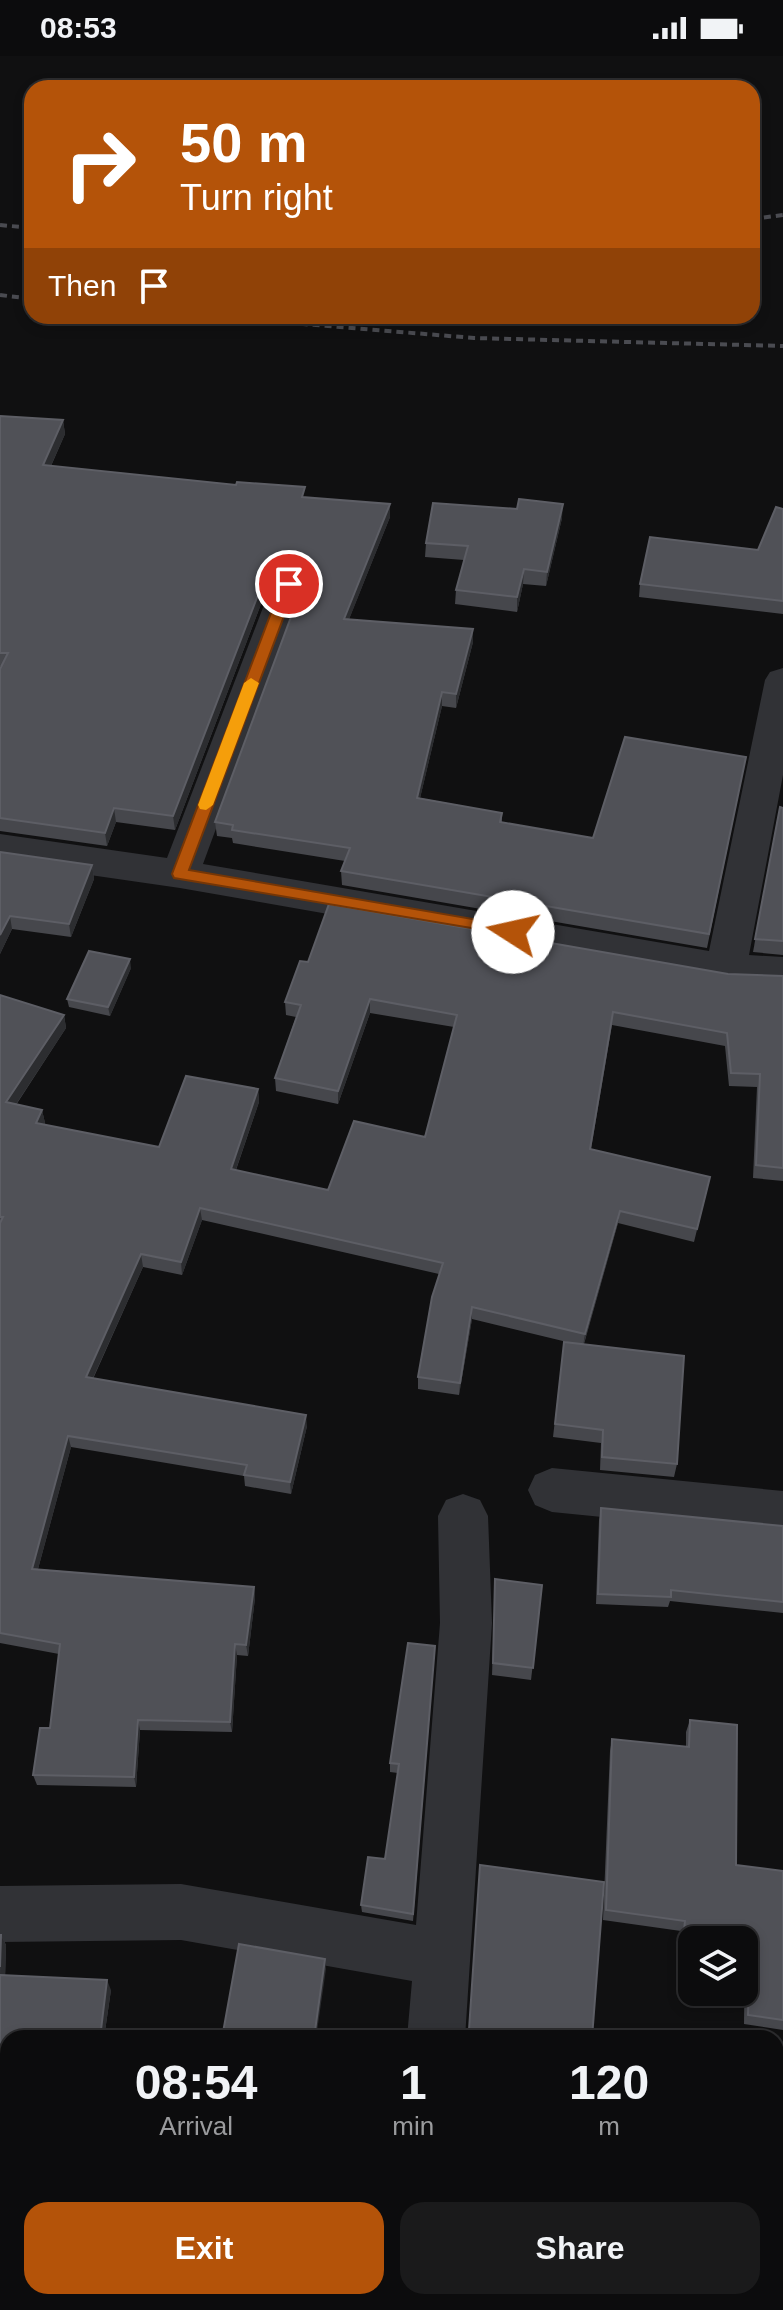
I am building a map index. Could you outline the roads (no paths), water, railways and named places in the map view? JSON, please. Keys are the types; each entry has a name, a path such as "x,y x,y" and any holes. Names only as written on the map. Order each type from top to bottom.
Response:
{"street":[{"path":"180,874 289,584"},
{"path":"726,969 783,680"},
{"path":"0,848 180,874 726,969 783,972"},
{"path":"552,1490 783,1513"},
{"path":"437,2030 466,1623 463,1516"},
{"path":"0,1914 181,1912 444,1958"}],"railway":[{"path":"760,218 783,215"},
{"path":"0,225 24,227"},
{"path":"0,295 24,298"},
{"path":"303,324 474,338 783,346"}]}
